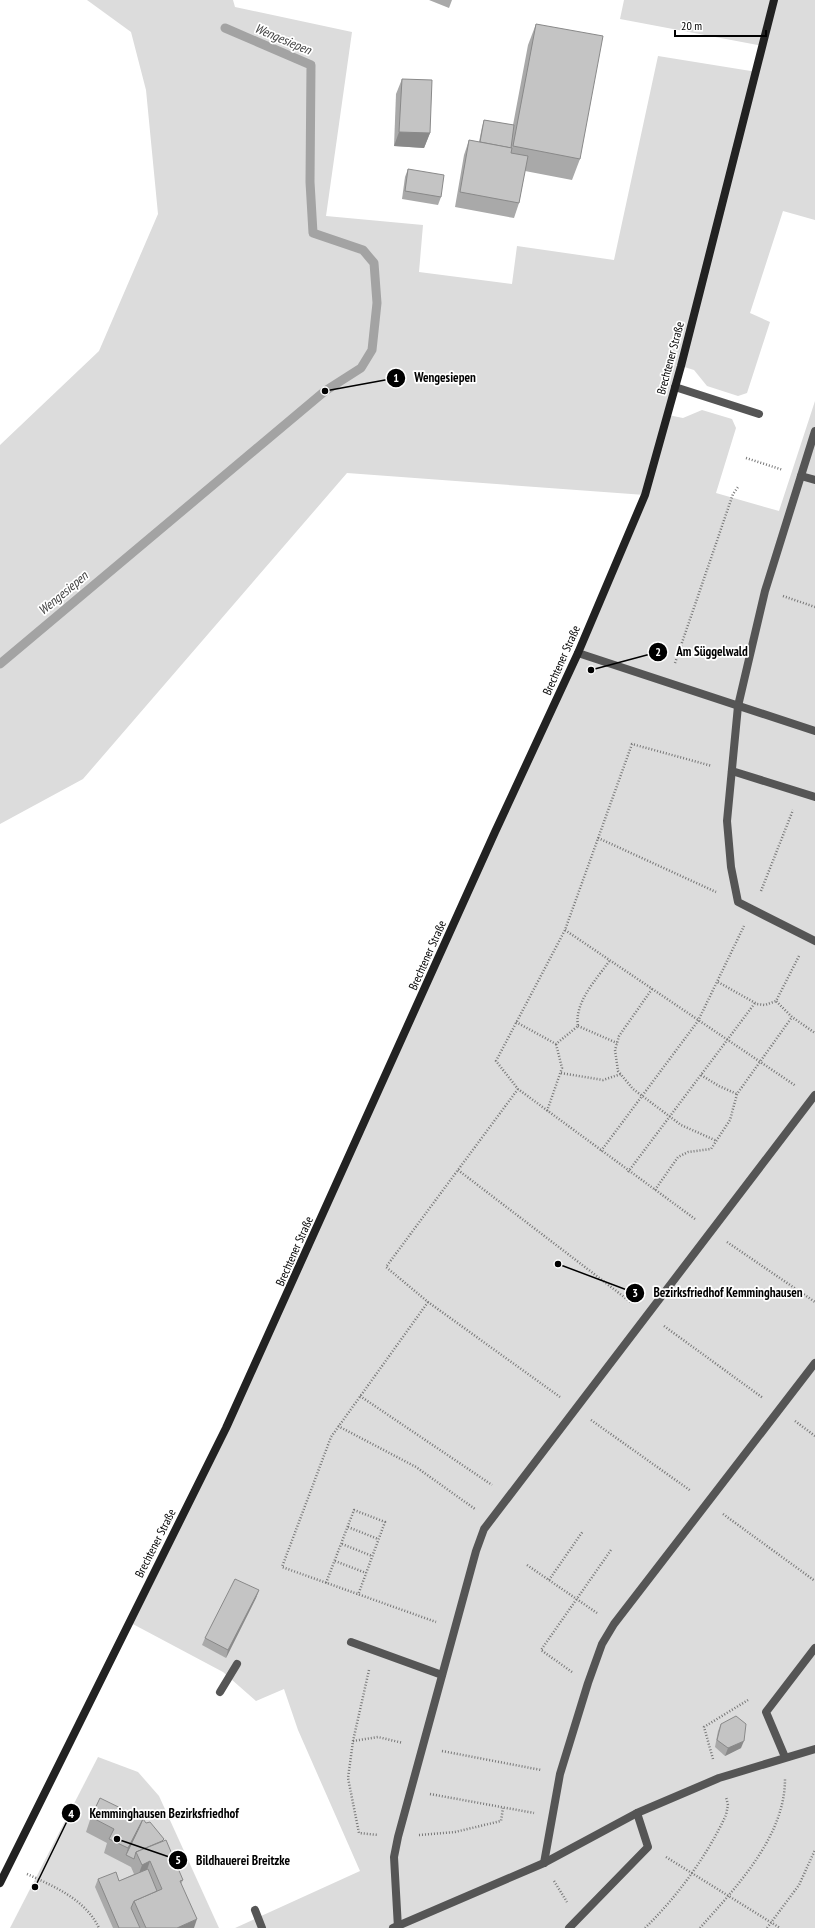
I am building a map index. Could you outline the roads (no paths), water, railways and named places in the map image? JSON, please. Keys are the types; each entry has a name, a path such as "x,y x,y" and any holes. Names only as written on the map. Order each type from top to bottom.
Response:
{"street":[{"name":"Brechtener Straße","path":"0,1882 226,1428 495,832 578,654 645,495 675,387 774,0"}],"lane":[{"path":"675,387 759,414"},
{"path":"812,939 738,902 731,867 727,821 738,706 765,591 815,431"},
{"path":"801,476 815,480"},
{"path":"578,654 815,731"},
{"path":"732,771 815,797"},
{"path":"814,1096 575,1408 491,1520 480,1538 398,1837 394,1857 396,1927 544,1863 637,1813 719,1778 815,1749"},
{"path":"544,1863 560,1774 602,1644 614,1624 815,1363"},
{"path":"351,1642 442,1675"},
{"path":"785,1757 766,1712 815,1648"},
{"path":"220,1692 237,1664"},
{"path":"569,1928 648,1847 637,1813"},
{"path":"255,1910 262,1928"}],"waterway":[{"name":"Wengesiepen","path":"0,664 325,391 361,368 372,350 377,303 374,263 363,250 313,233 310,182 311,65 225,28"}],"place":[{"name":"Wengesiepen","path":"325,391"},
{"name":"Am Süggelwald","path":"591,670"},
{"name":"Bezirksfriedhof Kemminghausen","path":"558,1264"},
{"name":"Bildhauerei Breitzke","path":"117,1839"},
{"name":"Kemminghausen Bezirksfriedhof","path":"35,1887"}]}
